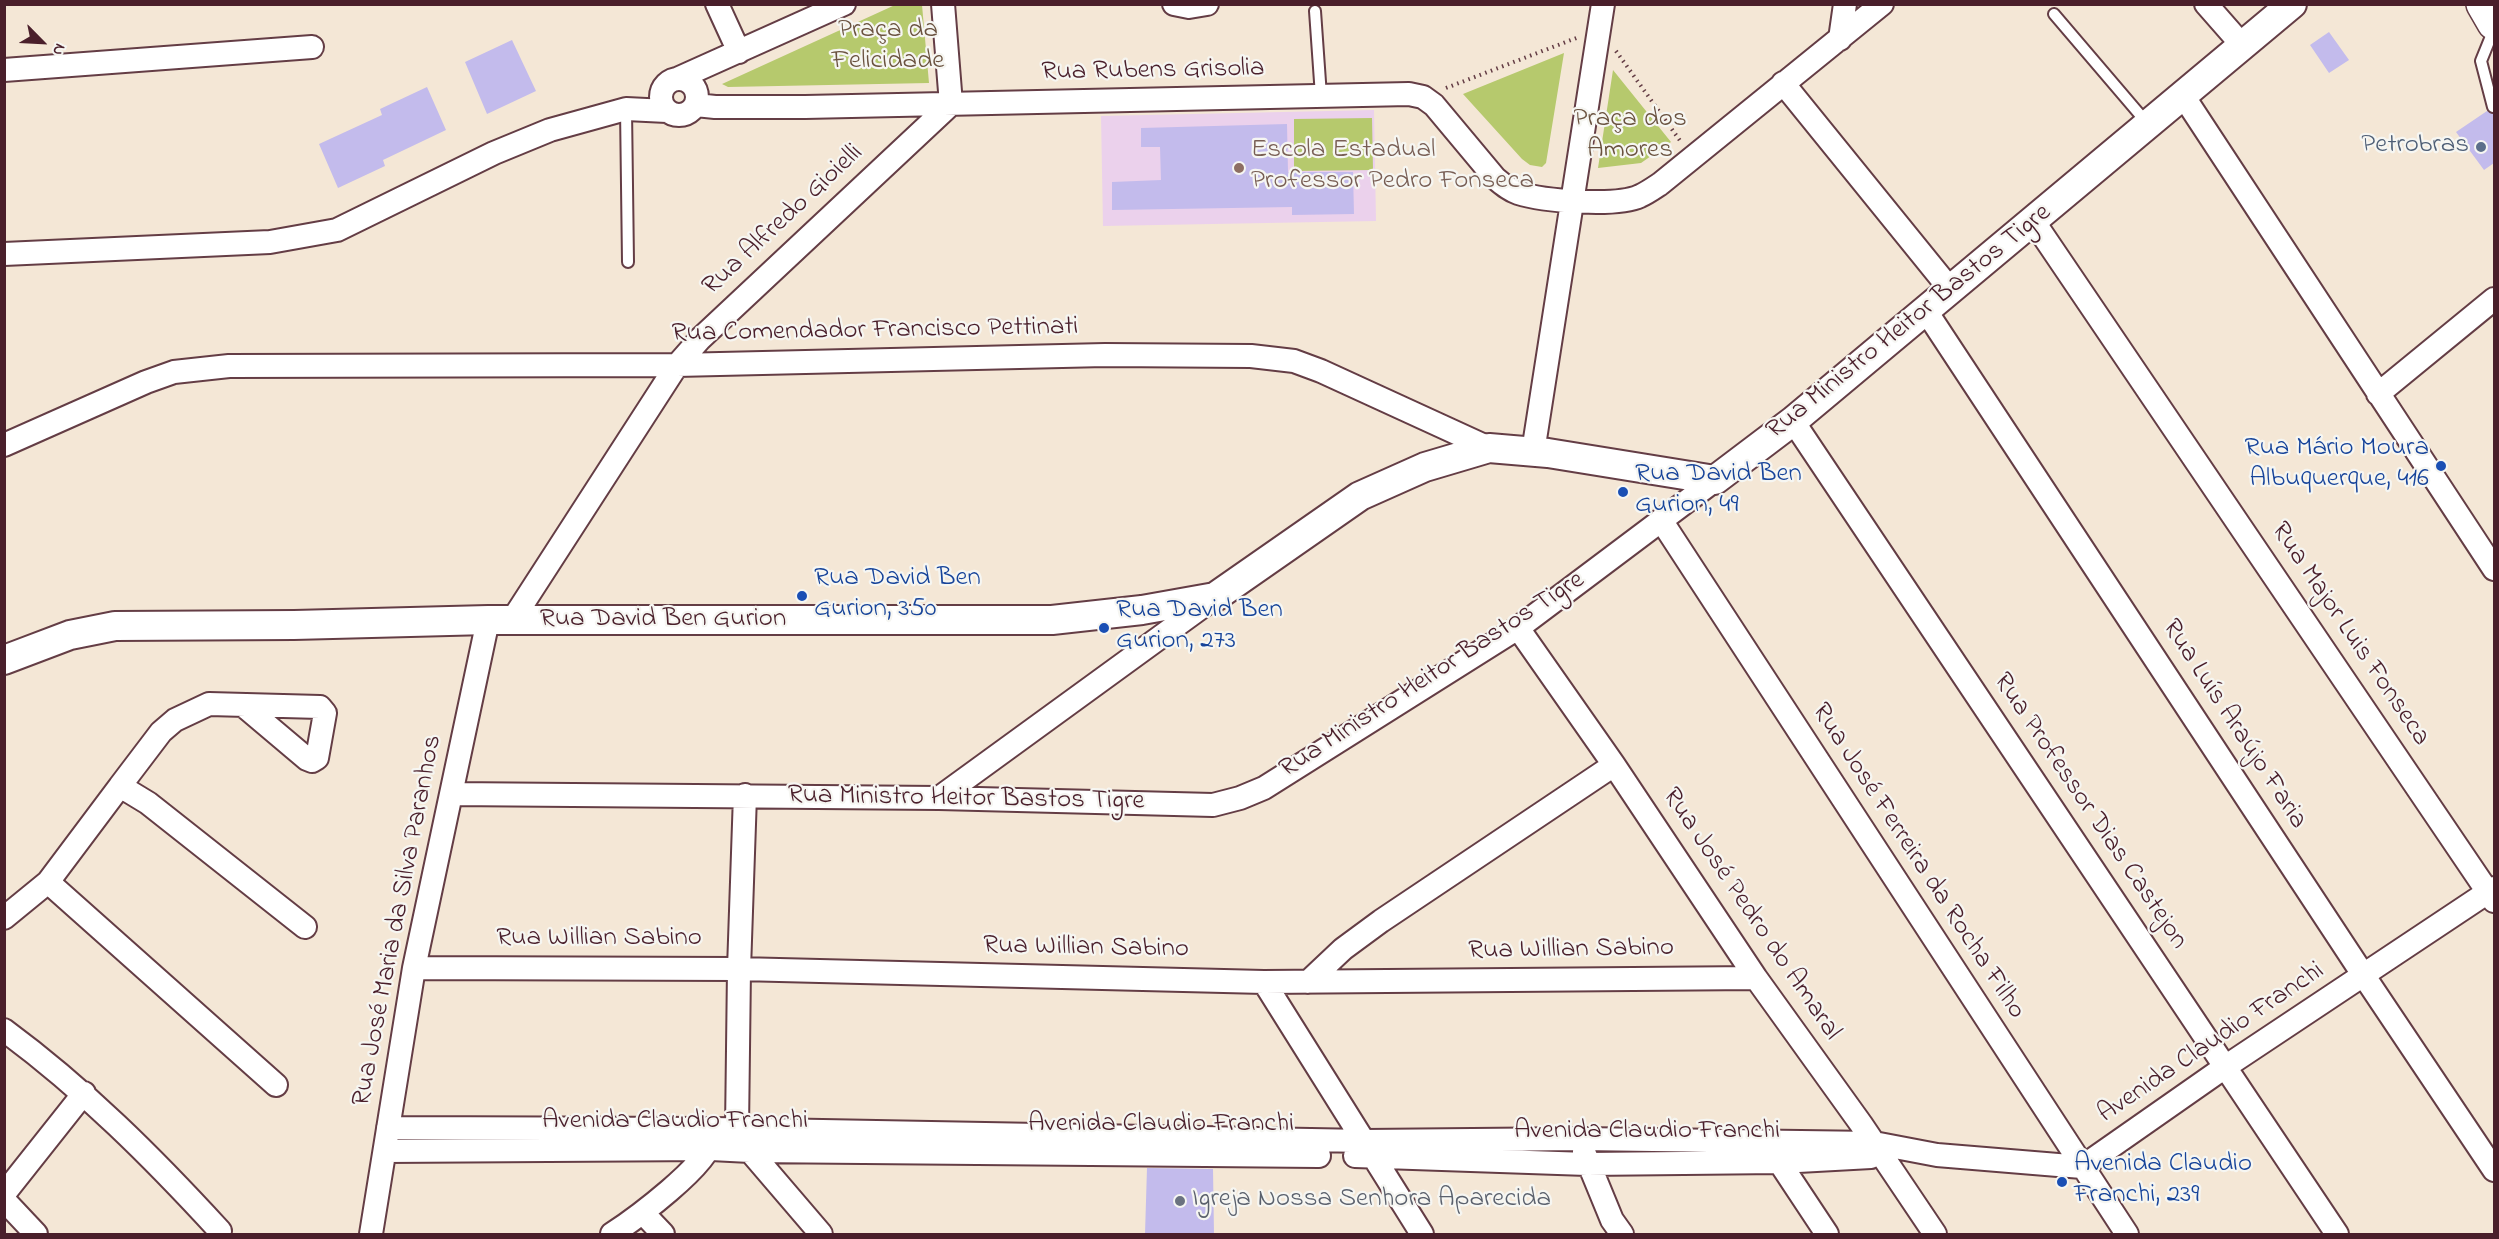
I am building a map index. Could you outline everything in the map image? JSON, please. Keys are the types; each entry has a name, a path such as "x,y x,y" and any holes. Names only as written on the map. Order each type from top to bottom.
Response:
{"highway":[{"path":"2483,4 2494,23"}],"street":[{"path":"717,4 739,52"},
{"path":"626,109 667,111 661,98 739,52 844,4"},
{"path":"943,4 951,104"},
{"path":"1174,4 1189,7 1207,4"},
{"path":"1533,452 1570,201 1603,4"},
{"path":"1840,39 1845,4"},
{"path":"1423,97 1434,105 1495,178 1505,187 1517,193 1570,201 1614,201 1639,197 1660,184 1882,4"},
{"path":"2206,4 2242,45"},
{"name":"Rua Ministro Heitor Bastos Tigre","path":"451,794 745,795 1213,805 1240,798 1264,788 1518,628 1793,421 2150,126 2292,4"},
{"path":"4,70 312,47"},
{"path":"1783,83 1950,289"},
{"path":"4,254 270,242 337,230 494,153 550,130 626,109 688,84"},
{"name":"Rua Rubens Grisolia","path":"688,84 715,107 1409,94 1423,97"},
{"path":"2184,97 2494,569"},
{"name":"Rua Alfredo Gioielli","path":"500,621 677,365 700,339 951,104"},
{"name":"Rua Major Luis Fonseca","path":"2034,222 2493,894"},
{"path":"2378,394 2494,299"},
{"name":"Rua Luís Araújo Faria","path":"1926,311 2494,1170"},
{"name":"Rua Comendador Francisco Pettinati","path":"4,445 146,382 174,372 243,366 677,365 1105,355 1277,358 1321,371 1489,448"},
{"name":"Rua Professor Dias Castejon","path":"1793,421 2337,1234"},
{"name":"Rua David Ben Gurion","path":"4,660 70,635 115,626 500,621 1052,620 1142,610 1215,597 1360,496 1425,467 1489,448 1533,452 1715,480"},
{"name":"Rua José Ferreira da Rocha Filho","path":"1661,520 2127,1234"},
{"path":"939,798 1215,597"},
{"name":"Rua José Maria da Silva Paranhos","path":"371,1234 414,968 451,794 500,621"},
{"name":"Rua José Pedro do Amaral","path":"1518,628 1614,765 1756,978 1879,1150 1935,1234"},
{"path":"4,918 48,882 161,732 175,720 209,704 243,705"},
{"path":"1308,982 1343,949 1381,921 1614,765"},
{"path":"120,786 148,803 304,927"},
{"path":"745,795 739,969 737,1130 750,1151 821,1234"},
{"path":"48,882 276,1085"},
{"name":"Avenida Claudio Franchi","path":"388,1128 713,1139 750,1151 1368,1149 1580,1140 1766,1143 2082,1167 2225,1067 2493,894"},
{"name":"Rua Willian Sabino","path":"414,968 739,969 1264,982 1756,978"},
{"path":"1264,982 1422,1234"},
{"path":"4,1030 84,1093 129,1135 220,1231"},
{"path":"4,1194 84,1093"},
{"name":"Avenida Claudio Franchi","path":"385,1151 713,1139 737,1130 1368,1149 1587,1164 1780,1162 1879,1150"},
{"path":"612,1234 643,1213 713,1139"},
{"path":"1580,1140 1587,1164 1612,1220 1622,1234"},
{"path":"1766,1143 1827,1234"},
{"path":"4,1200 36,1234"},
{"path":"643,1213 663,1234"}],"lane":[{"path":"1315,11 1321,96"},
{"path":"2054,14 2150,126"},
{"path":"2493,107 2481,61 2494,28"},
{"path":"626,109 628,262"}],"path":[{"path":"1423,97 1600,29 1692,158"}],"shaded area":[{"name":"Escola Estadual Professor Pedro Fonseca","path":"1374,110 1376,221 1103,226 1101,116"}],"green space":[{"name":"Praça da Felicidade","path":"895,5 922,5 929,83 728,87 722,84"},
{"name":"Praça dos Amores","path":"1564,53 1546,163 1542,167 1530,165 1463,94"},
{"name":"Praça dos Amores","path":"1613,70 1671,142 1641,163 1598,168"},
{"path":"1372,118 1373,170 1294,171 1294,119"}],"building":[{"path":"2329,32 2349,60 2329,73 2310,45"},
{"path":"512,40 536,91 487,114 465,62"},
{"path":"427,87 446,130 383,160 385,166 338,188 319,144 382,115 380,109"},
{"name":"Petrobras","path":"2487,111 2494,114 2494,163 2484,170 2456,132"},
{"path":"1287,124 1288,172 1353,172 1354,214 1292,215 1292,207 1112,210 1112,182 1161,180 1160,147 1141,147 1141,128"},
{"name":"Igreja Nossa Senhora Aparecida","path":"1147,1168 1213,1169 1214,1234 1145,1234"}],"place":[{"name":"Petrobras","path":"2481,147"},
{"name":"Escola Estadual Professor Pedro Fonseca","path":"1239,168"},
{"name":"Rua Mário Moura Albuquerque, 416","path":"2441,466"},
{"name":"Rua David Ben Gurion, 49","path":"1623,492"},
{"name":"Rua David Ben Gurion, 350","path":"802,596"},
{"name":"Rua David Ben Gurion, 273","path":"1104,628"},
{"name":"Avenida Claudio Franchi, 239","path":"2062,1182"},
{"name":"Igreja Nossa Senhora Aparecida","path":"1180,1201"}]}
